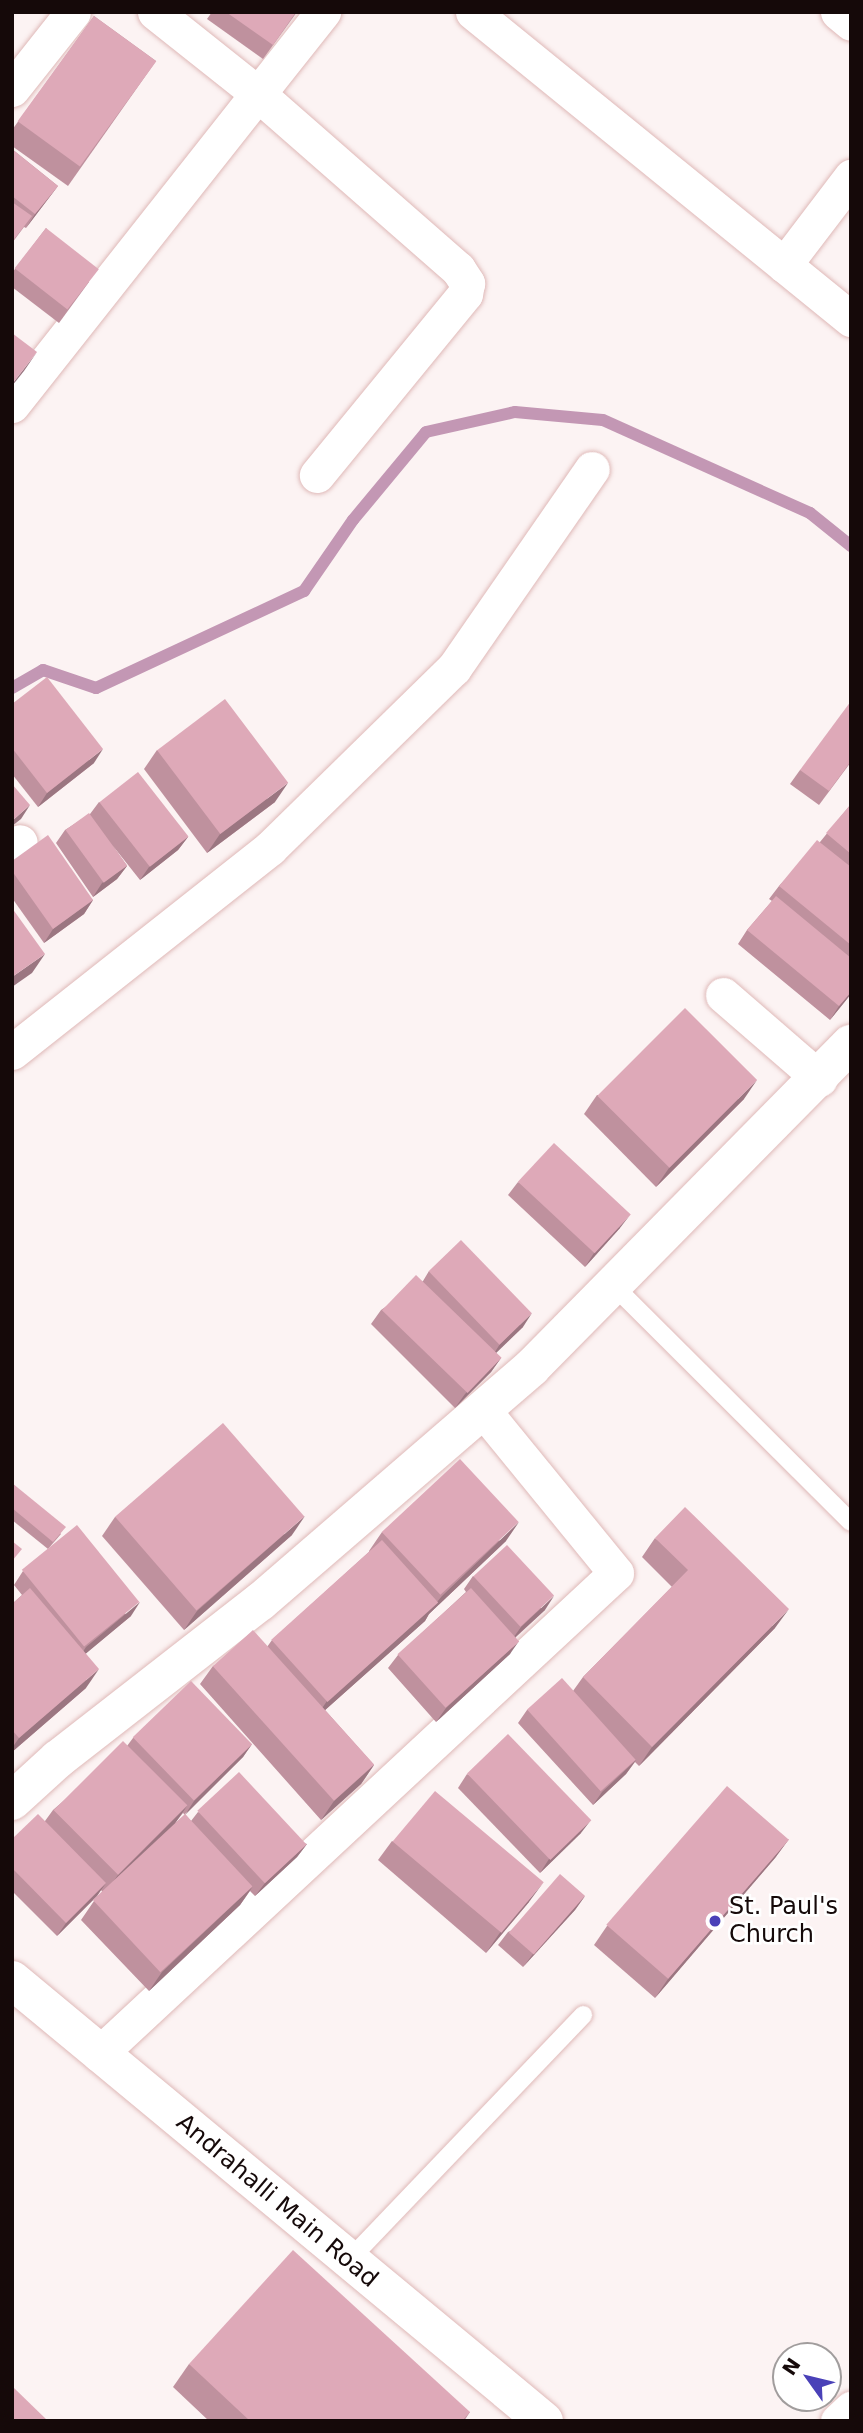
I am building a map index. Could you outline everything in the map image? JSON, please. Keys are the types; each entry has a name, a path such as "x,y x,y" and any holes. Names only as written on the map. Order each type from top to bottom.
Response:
{"street":[{"path":"12,89 73,12"},
{"path":"155,12 258,94 458,269 467,283 465,294 317,475"},
{"path":"12,405 323,12"},
{"path":"473,12 851,319"},
{"path":"838,12 851,23"},
{"path":"784,265 851,177"},
{"path":"12,1052 270,848 454,668 592,469"},
{"path":"723,995 820,1079"},
{"path":"12,1801 58,1759 260,1602 483,1410 614,1286 820,1079 851,1044"},
{"path":"99,2054 616,1573 483,1410"},
{"name":"Andrahalli Main Road","path":"12,1980 544,2421"},
{"path":"838,2421 851,2409"}],"lane":[{"path":"614,1286 851,1522"},
{"path":"349,2260 583,2015"}],"building":[{"path":"226,12 296,12 273,45"},
{"path":"94,16 156,61 80,166 18,121"},
{"path":"12,149 58,186 35,214 12,196"},
{"path":"12,202 32,216 12,242"},
{"path":"46,228 99,269 67,309 15,268"},
{"path":"12,333 37,352 12,384"},
{"path":"47,677 103,749 47,793 12,748 12,704"},
{"path":"225,699 288,783 220,834 157,750"},
{"path":"851,701 851,761 829,791 800,770"},
{"path":"138,772 188,837 150,867 99,802"},
{"path":"12,784 30,805 12,821"},
{"path":"851,804 851,854 826,833"},
{"path":"89,813 127,866 104,883 66,830"},
{"path":"48,835 93,900 53,929 12,871 12,861"},
{"path":"817,840 851,867 851,945 779,886"},
{"path":"776,896 851,958 851,992 839,1006 747,930"},
{"path":"12,908 45,954 12,977"},
{"path":"685,1008 757,1080 669,1168 597,1096"},
{"path":"554,1143 631,1215 595,1253 518,1182"},
{"path":"461,1240 532,1313 499,1345 429,1271"},
{"path":"416,1275 502,1358 468,1393 382,1310"},
{"path":"223,1423 304,1517 196,1610 115,1517"},
{"path":"460,1459 519,1522 440,1595 382,1532"},
{"path":"12,1483 66,1527 53,1542 12,1508"},
{"path":"685,1507 789,1609 652,1747 583,1677 688,1570 655,1538"},
{"path":"77,1525 139,1602 84,1647 22,1570"},
{"path":"382,1540 438,1602 327,1702 271,1640"},
{"path":"12,1541 22,1549 12,1561"},
{"path":"507,1545 554,1595 520,1627 473,1576"},
{"path":"30,1588 99,1669 19,1738 12,1730 12,1604"},
{"path":"471,1588 519,1642 446,1708 397,1654"},
{"path":"253,1630 374,1765 334,1801 213,1666"},
{"path":"562,1678 636,1760 601,1791 527,1709"},
{"path":"191,1681 252,1744 194,1801 133,1737"},
{"path":"508,1734 591,1820 550,1860 467,1774"},
{"path":"123,1741 187,1805 118,1875 54,1810"},
{"path":"239,1772 307,1844 265,1883 197,1811"},
{"path":"727,1786 789,1840 668,1979 606,1925"},
{"path":"435,1791 544,1882 501,1933 393,1842"},
{"path":"38,1814 106,1883 66,1923 12,1868 12,1839"},
{"path":"185,1814 253,1886 160,1972 93,1900"},
{"path":"560,1874 585,1896 534,1955 509,1933"},
{"path":"293,2250 470,2412 462,2421 250,2421 189,2364"},
{"path":"13,2387 48,2421 12,2421"}],"waterway":[{"path":"12,688 43,670 96,688 304,591 353,520 426,432 515,412 603,420 810,513 851,546"}],"place":[{"name":"St. Paul's Church","path":"715,1921"}]}
